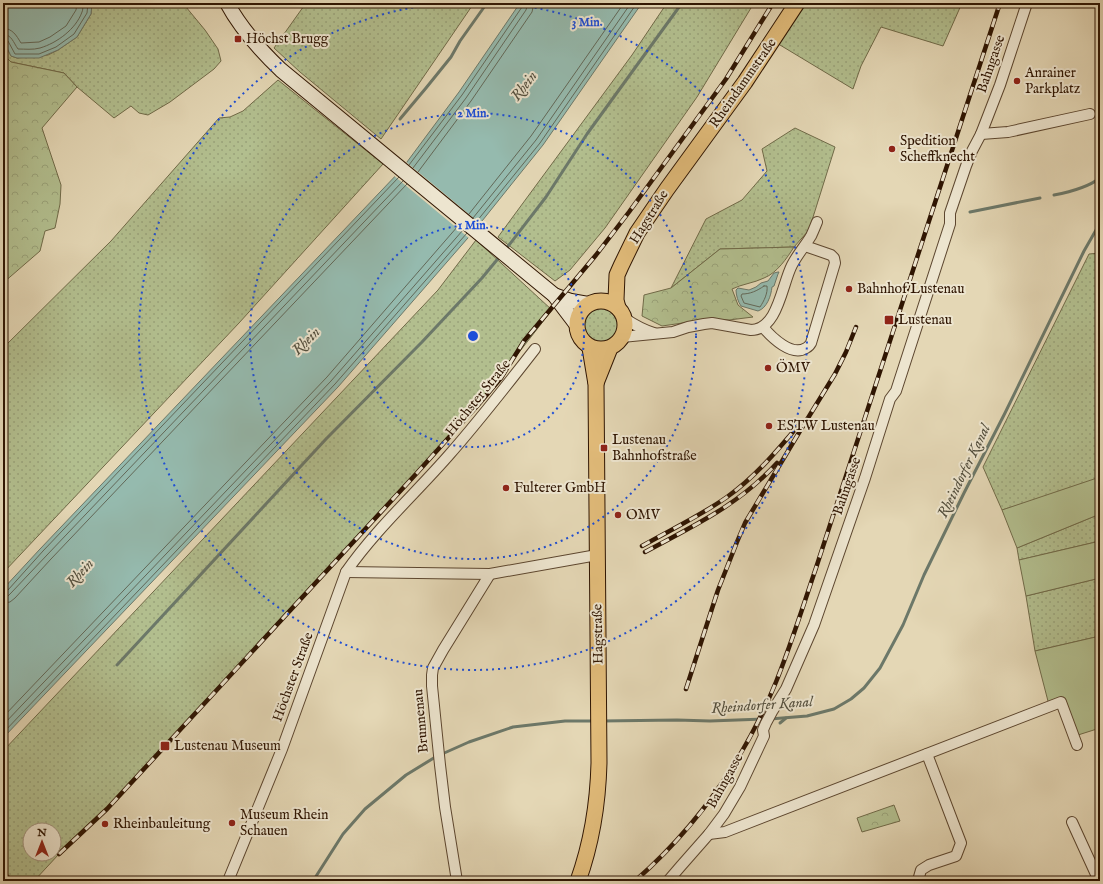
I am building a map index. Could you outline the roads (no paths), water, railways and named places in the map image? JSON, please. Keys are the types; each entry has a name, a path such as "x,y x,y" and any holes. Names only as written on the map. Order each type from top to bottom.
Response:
{"main road":[{"path":"227,3 245,31 281,70 554,296 576,324 577,332 584,344 590,348 603,350 610,348"},
{"name":"Rheindammstraße","path":"687,162 744,82 797,3"},
{"name":"Hagstraße","path":"596,384 610,348 617,344 624,331 625,324 616,300 617,275 620,266 637,233 687,162"},
{"name":"Hagstraße","path":"576,324 578,316 582,310 593,303 617,275"},
{"path":"554,296 571,301 593,303 606,301 612,304 621,313"},
{"name":"Hagstraße","path":"578,881 590,845 598,792 599,709 596,384 590,348"}],"street":[{"name":"Bahngasse","path":"668,881 709,834 724,814 740,787 764,736 763,730 786,689 814,625 865,478 890,399 896,391 950,224 950,213 959,186 1000,85 1027,3"},
{"path":"981,134 1008,132 1090,114"},
{"path":"622,337 673,332 712,323 751,330 756,330 763,327 771,319 777,308 790,270 811,236 817,222"},
{"path":"763,327 770,336 784,346 797,350 806,349 811,344 835,263 834,258 831,255 805,246"},
{"path":"621,313 630,322 656,334"},
{"name":"Höchster Straße","path":"228,881 282,749 346,572 360,552 450,455 536,349"},
{"path":"346,572 490,574 597,555"},
{"name":"Brunnenau","path":"457,881 445,807 432,675 433,668 443,650 490,574"},
{"path":"709,834 725,832 1061,702 1077,745"},
{"path":"920,881 919,878 921,870 929,865 956,856 961,843 927,754"},
{"path":"1072,822 1099,881"}],"water":[{"path":"3,3 92,3 91,14 77,37 58,50 39,58 17,58 11,56 3,40"},
{"name":"Rhein","path":"520,3 642,3 543,145 474,231 338,387 3,738 3,589 401,170 459,92"},
{"path":"779,272 774,286 772,287 770,298 764,307 758,311 741,306 736,294 736,290 738,288 749,290 768,281 774,273"}],"waterway":[{"path":"400,119 451,57 460,41 487,3"},
{"path":"506,249 546,197 587,134 682,3"},
{"path":"1054,195 1084,187 1100,178"},
{"path":"970,212 1040,198"},
{"name":"Rheindorfer Kanal","path":"770,719 807,716 834,709 851,699 864,688 880,668 903,625 924,575 964,493 1084,251 1100,223"},
{"path":"117,665 326,439 422,342 482,278 501,255"},
{"name":"Rheindorfer Kanal","path":"780,723 786,718"},
{"name":"Rheindorfer Kanal","path":"602,721 710,721 765,719"},
{"name":"Rheindorfer Kanal","path":"442,754 469,742 513,727 565,721 595,721"},
{"name":"Rheindorfer Kanal","path":"313,881 343,834 365,809 406,775 437,756"}],"railway":[{"path":"62,851 107,809 416,474 501,378 524,341 596,255 726,79 773,3"},
{"path":"635,881 680,837 718,790 749,738 776,682 816,568 1000,3"},
{"path":"686,689 718,590 745,523 835,374 856,327"},
{"path":"642,546 685,523 737,490 764,464 798,426"},
{"path":"645,552 715,514 747,491 777,463"},
{"path":"3,873 12,881"}],"place":[{"name":"Höchst Brugg","path":"238,39"},
{"name":"Anrainer Parkplatz","path":"1017,81"},
{"name":"Spedition Scheffknecht","path":"892,149"},
{"name":"Bahnhof Lustenau","path":"849,289"},
{"name":"Lustenau","path":"889,320"},
{"name":"ÖMV","path":"768,368"},
{"name":"ESTW Lustenau","path":"769,426"},
{"name":"Lustenau Bahnhofstraße","path":"604,448"},
{"name":"Fulterer GmbH","path":"506,488"},
{"name":"OMV","path":"618,515"},
{"name":"Lustenau Museum","path":"165,746"},
{"name":"Museum Rhein Schauen","path":"232,823"},
{"name":"Rheinbauleitung","path":"105,824"}]}
